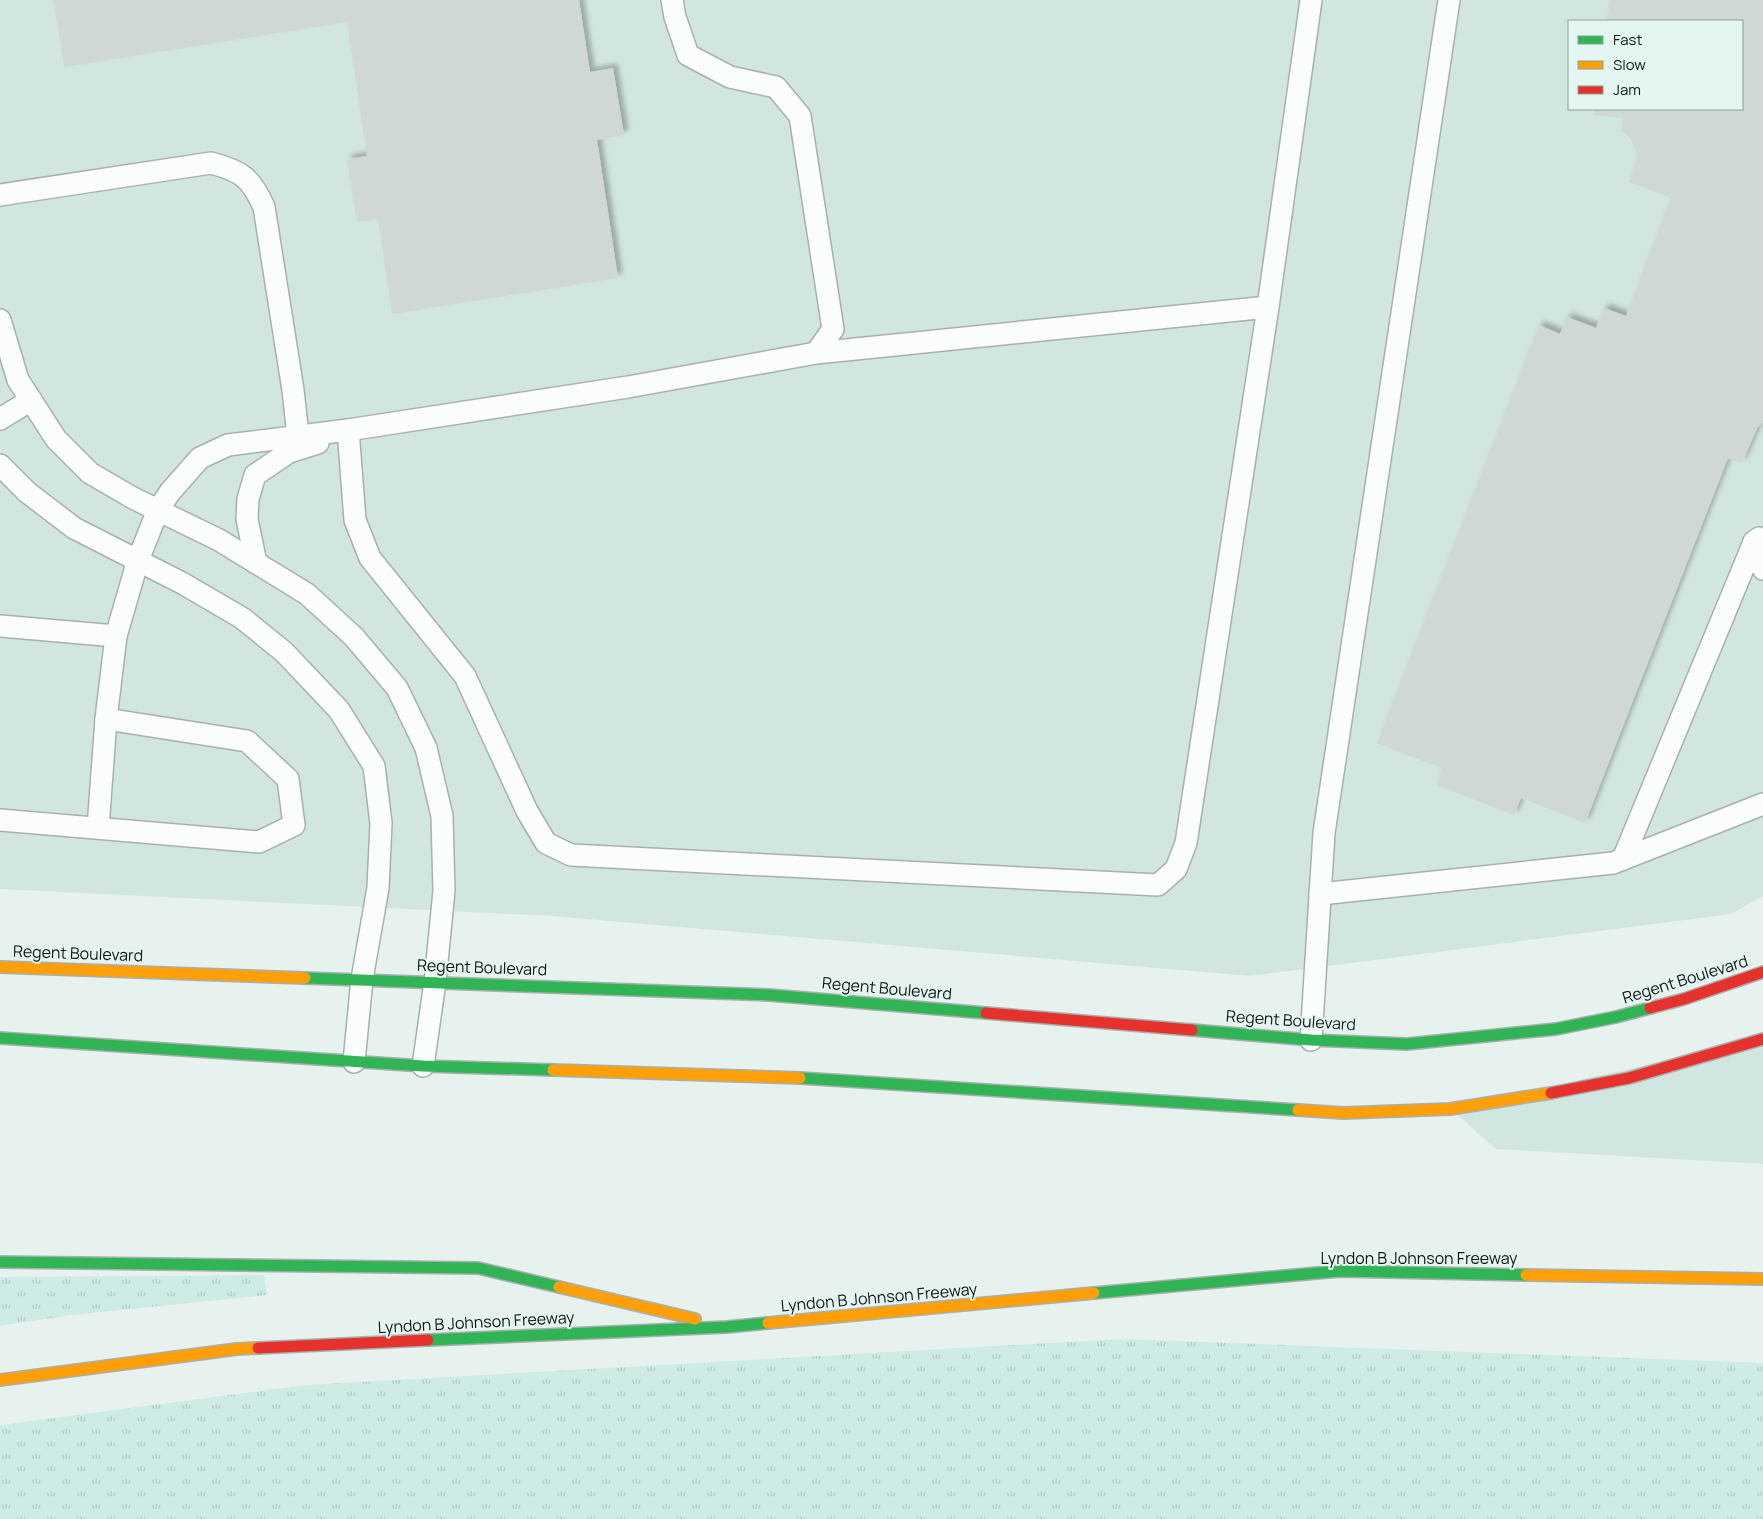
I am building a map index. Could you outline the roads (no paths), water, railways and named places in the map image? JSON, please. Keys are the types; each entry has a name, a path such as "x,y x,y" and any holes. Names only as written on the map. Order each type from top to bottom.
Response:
{"main road":[{"name":"Regent Boulevard","path":"0,967 770,995 1312,1040 1407,1044 1556,1029 1616,1017 1684,999 1763,972"},
{"path":"0,1038 422,1066 800,1078 1344,1113 1450,1109 1560,1092 1629,1078 1763,1039"},
{"path":"0,1262 478,1268 727,1327"},
{"name":"Lyndon B Johnson Freeway","path":"0,1380 237,1349 727,1327 1340,1271 1763,1279"}],"lane":[{"path":"672,0 675,17 688,55 730,77 776,87 800,116 832,329 816,353"},
{"path":"348,430 355,520 370,558 465,676 527,810 546,843 571,855 1158,885 1176,870 1186,843 1268,307 1311,0"},
{"path":"1312,1040 1324,833 1449,0"},
{"path":"0,195 211,163 226,167 245,176 256,190 264,207 293,390 298,436"},
{"path":"98,828 106,719 116,636 138,560 158,510 170,492 200,458 228,445 348,430 628,387 816,353 1268,307"},
{"path":"0,320 18,380 56,439 90,473 158,510 220,540 307,594 354,637 397,688 426,748 442,816 444,891 435,982 422,1066"},
{"path":"0,419 31,400"},
{"path":"256,563 247,519 248,499 255,475 289,452 330,440 348,430"},
{"path":"0,465 27,492 74,528 182,583 242,618 284,652 339,710 374,766 381,824 378,888 362,979 354,1062"},
{"path":"1623,860 1759,538"},
{"path":"1759,538 1763,569"},
{"path":"0,626 116,636"},
{"path":"0,820 259,842 294,825 288,779 247,740 106,719"},
{"path":"1320,894 1613,863 1763,804"}]}
